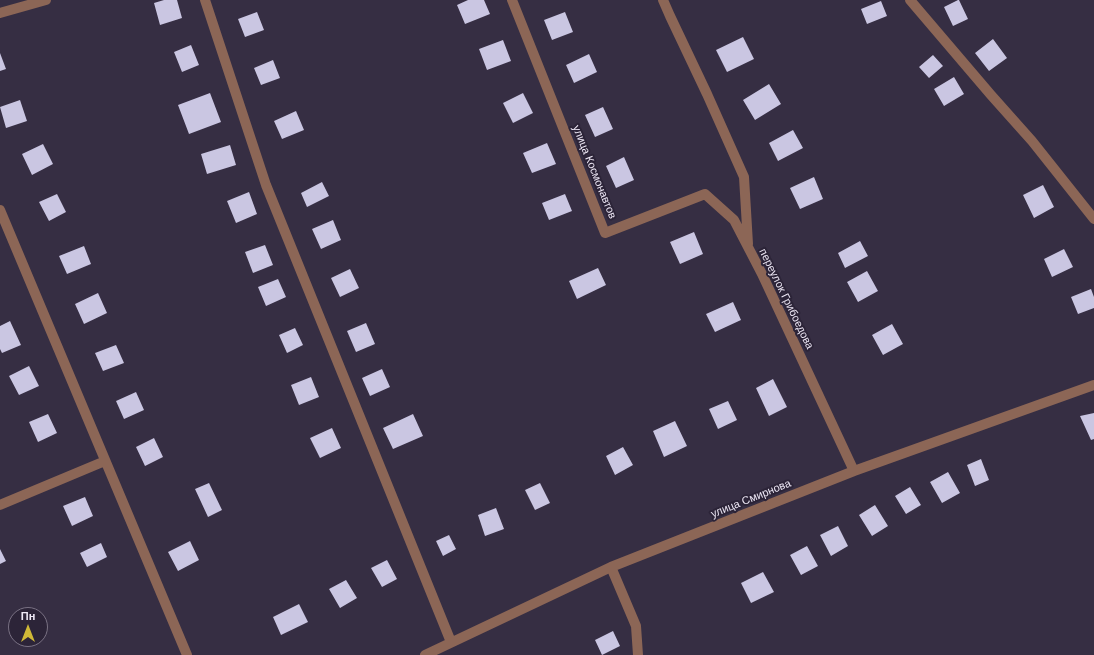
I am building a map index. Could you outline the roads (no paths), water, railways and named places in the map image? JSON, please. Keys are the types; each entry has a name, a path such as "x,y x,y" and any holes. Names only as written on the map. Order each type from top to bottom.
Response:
{"street":[{"path":"0,13 46,0"},
{"path":"205,0 266,185 451,642"},
{"name":"улица Космонавтов","path":"512,0 605,233 705,194 734,220 749,248"},
{"name":"переулок Грибоедова","path":"664,0 744,176 749,248 854,471"},
{"path":"910,0 986,90 1032,141 1094,219"},
{"path":"0,210 187,655"},
{"name":"улица Смирнова","path":"424,655 611,568 854,471 1094,384"},
{"path":"0,505 106,461"},
{"path":"611,568 636,626 638,655"}]}
